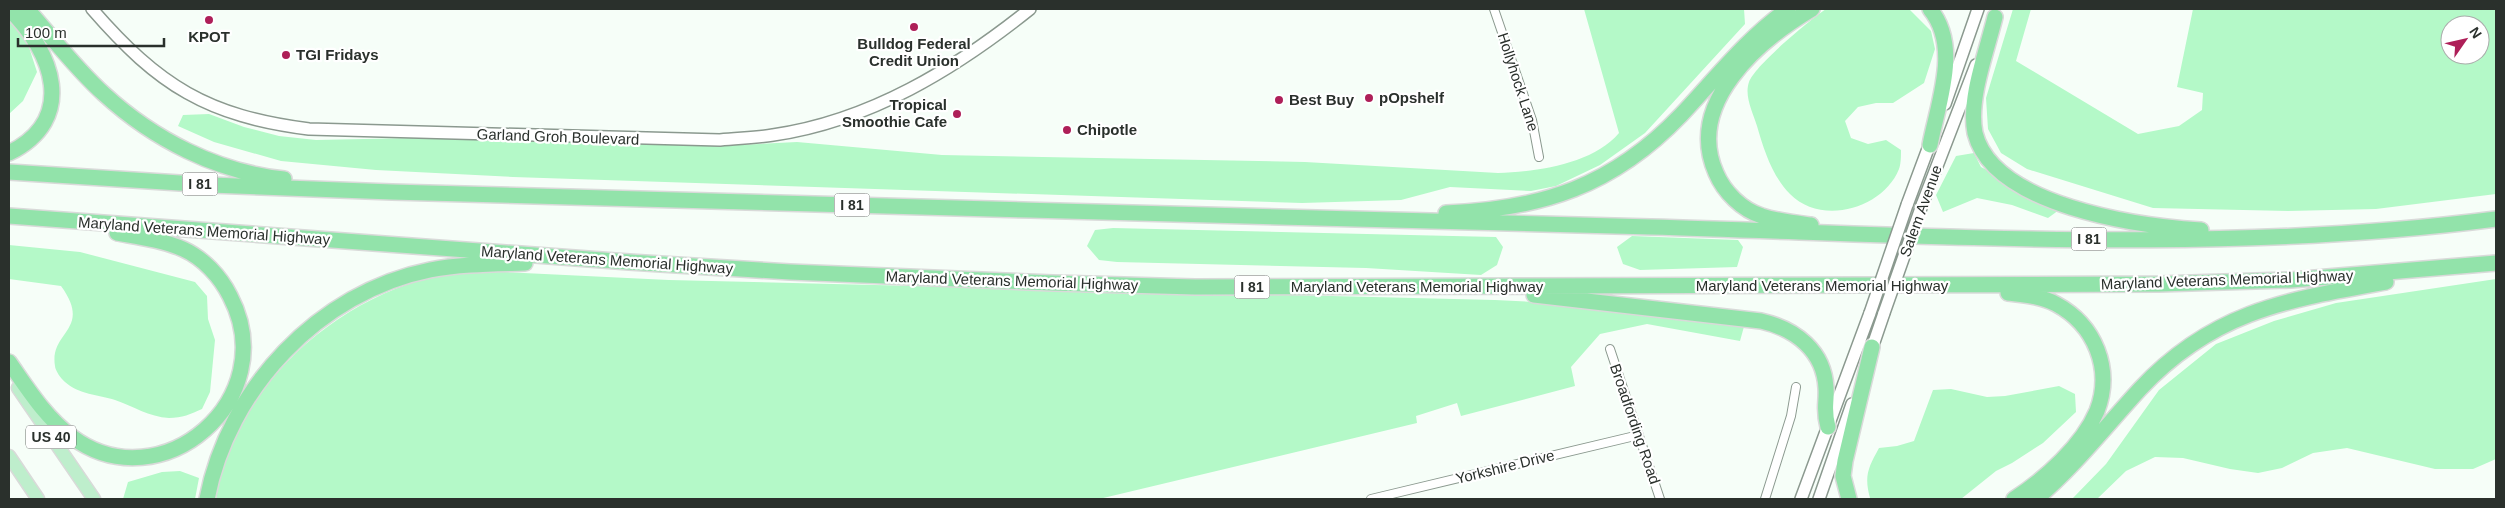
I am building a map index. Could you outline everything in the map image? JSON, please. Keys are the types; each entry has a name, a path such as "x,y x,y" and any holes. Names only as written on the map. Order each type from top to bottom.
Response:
{"highway":[{"path":"9,9 36,42 48,62 53,95 49,110 38,130 22,146 9,153"},
{"path":"27,9 102,93 146,127 173,143 199,156 246,172 274,178 392,192"},
{"path":"1312,218 1496,209 1551,199 1578,188 1630,160 1656,139 1749,40 1788,9"},
{"path":"1812,9 1780,31 1757,51 1725,87 1716,102 1708,132 1708,150 1713,167 1720,183 1732,197 1745,208 1761,216 1886,236"},
{"path":"1930,9 1943,29 1946,46 1946,64 1930,145"},
{"path":"1997,13 1974,101 1974,118 1980,146 1988,161 2000,172 2037,193 2112,219 2155,227 2292,236"},
{"name":"I 81","path":"9,172 211,185 392,192 1666,228 1886,236 2162,240 2292,236 2383,230 2496,219"},
{"path":"9,217 146,238 184,249 202,260 217,275 228,292 241,322 244,354 241,374 234,392 222,412 207,428 187,443 148,456 109,453 89,446 72,437 40,407 9,362"},
{"name":"Maryland Veterans Memorial Highway","path":"9,217 790,272 1195,287 1912,286 2291,280 2496,263"},
{"path":"207,499 228,434 251,393 288,347 315,324 344,305 378,288 430,270 491,264 630,262"},
{"path":"2036,499 2088,449 2160,370 2180,353 2230,322 2286,301 2468,266"},
{"path":"1912,286 2041,298 2055,304 2082,324 2099,352 2103,368 2101,398 2089,426 2059,461 2014,499"},
{"path":"1445,287 1588,300 1775,324 1800,338 1818,358 1826,389 1824,412 1828,427"},
{"path":"1849,499 1844,476 1845,461 1872,347"}],"main road":[{"name":"Garland Groh Boulevard","path":"92,9 136,56 176,87 199,100 234,115 269,124 308,129 720,140 774,135 809,127 861,111 917,86 958,63 1030,9"},
{"name":"Salem Avenue","path":"1800,499 1870,313 1978,9"},
{"name":"Salem Avenue","path":"1819,499 1922,205 1997,13"},
{"name":"US 40","path":"9,374 94,499"},
{"name":"US 40","path":"9,456 38,499"}],"street":[{"name":"Hollyhock Lane","path":"1494,9 1532,120 1539,156"},
{"name":"Broadfording Road","path":"1610,349 1660,499"},
{"path":"1765,499 1791,416 1796,387"},
{"name":"Yorkshire Drive","path":"1371,499 1639,434"}],"green space":[{"path":"1584,9 1744,9 1745,24 1645,133 1600,165 1556,186 1531,191 1450,187 1401,200 1302,203 513,177 376,170 281,161 214,142 178,126 183,115 209,114 244,127 279,136 316,140 413,138 740,145 797,142 942,155 1305,162 1498,173 1529,171 1579,159 1608,144 1619,133"},
{"path":"1826,9 1909,9 1931,31 1935,49 1924,83 1893,103 1876,103 1858,107 1845,121 1851,138 1868,144 1886,140 1901,150 1901,162 1891,183 1880,194 1866,203 1834,211 1818,209 1803,204 1790,194 1778,179 1766,153 1748,93 1749,82 1761,65 1796,32"},
{"path":"2013,9 2031,9 2016,61 2138,134 2179,126 2202,110 2203,93 2177,87 2193,9 2496,9 2496,194 2376,209 2288,211 2153,208 2027,169 2001,153 1988,129 1986,98"},
{"path":"9,22 25,35 37,72 23,101 9,114"},
{"path":"1974,153 1981,167 1998,176 2027,199 2059,210 2048,218 2012,205 1977,198 1943,212 1936,195 1956,156"},
{"path":"1113,228 1496,237 1503,247 1497,265 1481,275 1366,268 1099,260 1087,246 1095,230"},
{"path":"1632,236 1738,240 1743,247 1737,267 1640,270 1623,264 1617,247"},
{"path":"9,245 80,252 195,282 207,296 208,319 215,340 210,392 202,409 182,416 162,417 115,400 82,392 65,382 56,370 55,354 72,321 73,312 70,301 61,286 9,279"},
{"path":"485,271 669,280 1495,300 1592,305 1745,323 1740,341 1647,324 1600,334 1571,367 1575,386 1461,416 1457,403 1416,416 1417,423 1099,499 216,499 225,461 241,425 262,392 287,362 317,335 349,312 384,294 428,278"},
{"path":"2496,279 2496,459 2473,469 2435,469 2347,448 2313,453 2282,468 2258,473 2230,469 2183,458 2155,457 2126,471 2097,499 2072,499 2106,464 2159,390 2216,344 2274,321 2336,303"},
{"path":"2059,386 2075,394 2076,412 2043,443 1996,471 1961,499 1870,498 1867,484 1868,472 1879,448 1897,446 1914,441 1933,390 1951,389 1987,397 2005,396"},
{"path":"180,471 199,478 195,499 123,499 128,482 162,472"}],"place":[{"name":"KPOT","path":"209,20"},
{"name":"Bulldog Federal Credit Union","path":"914,27"},
{"name":"TGI Fridays","path":"286,55"},
{"name":"pOpshelf","path":"1369,98"},
{"name":"Best Buy","path":"1279,100"},
{"name":"Tropical Smoothie Cafe","path":"957,114"},
{"name":"Chipotle","path":"1067,130"}]}
